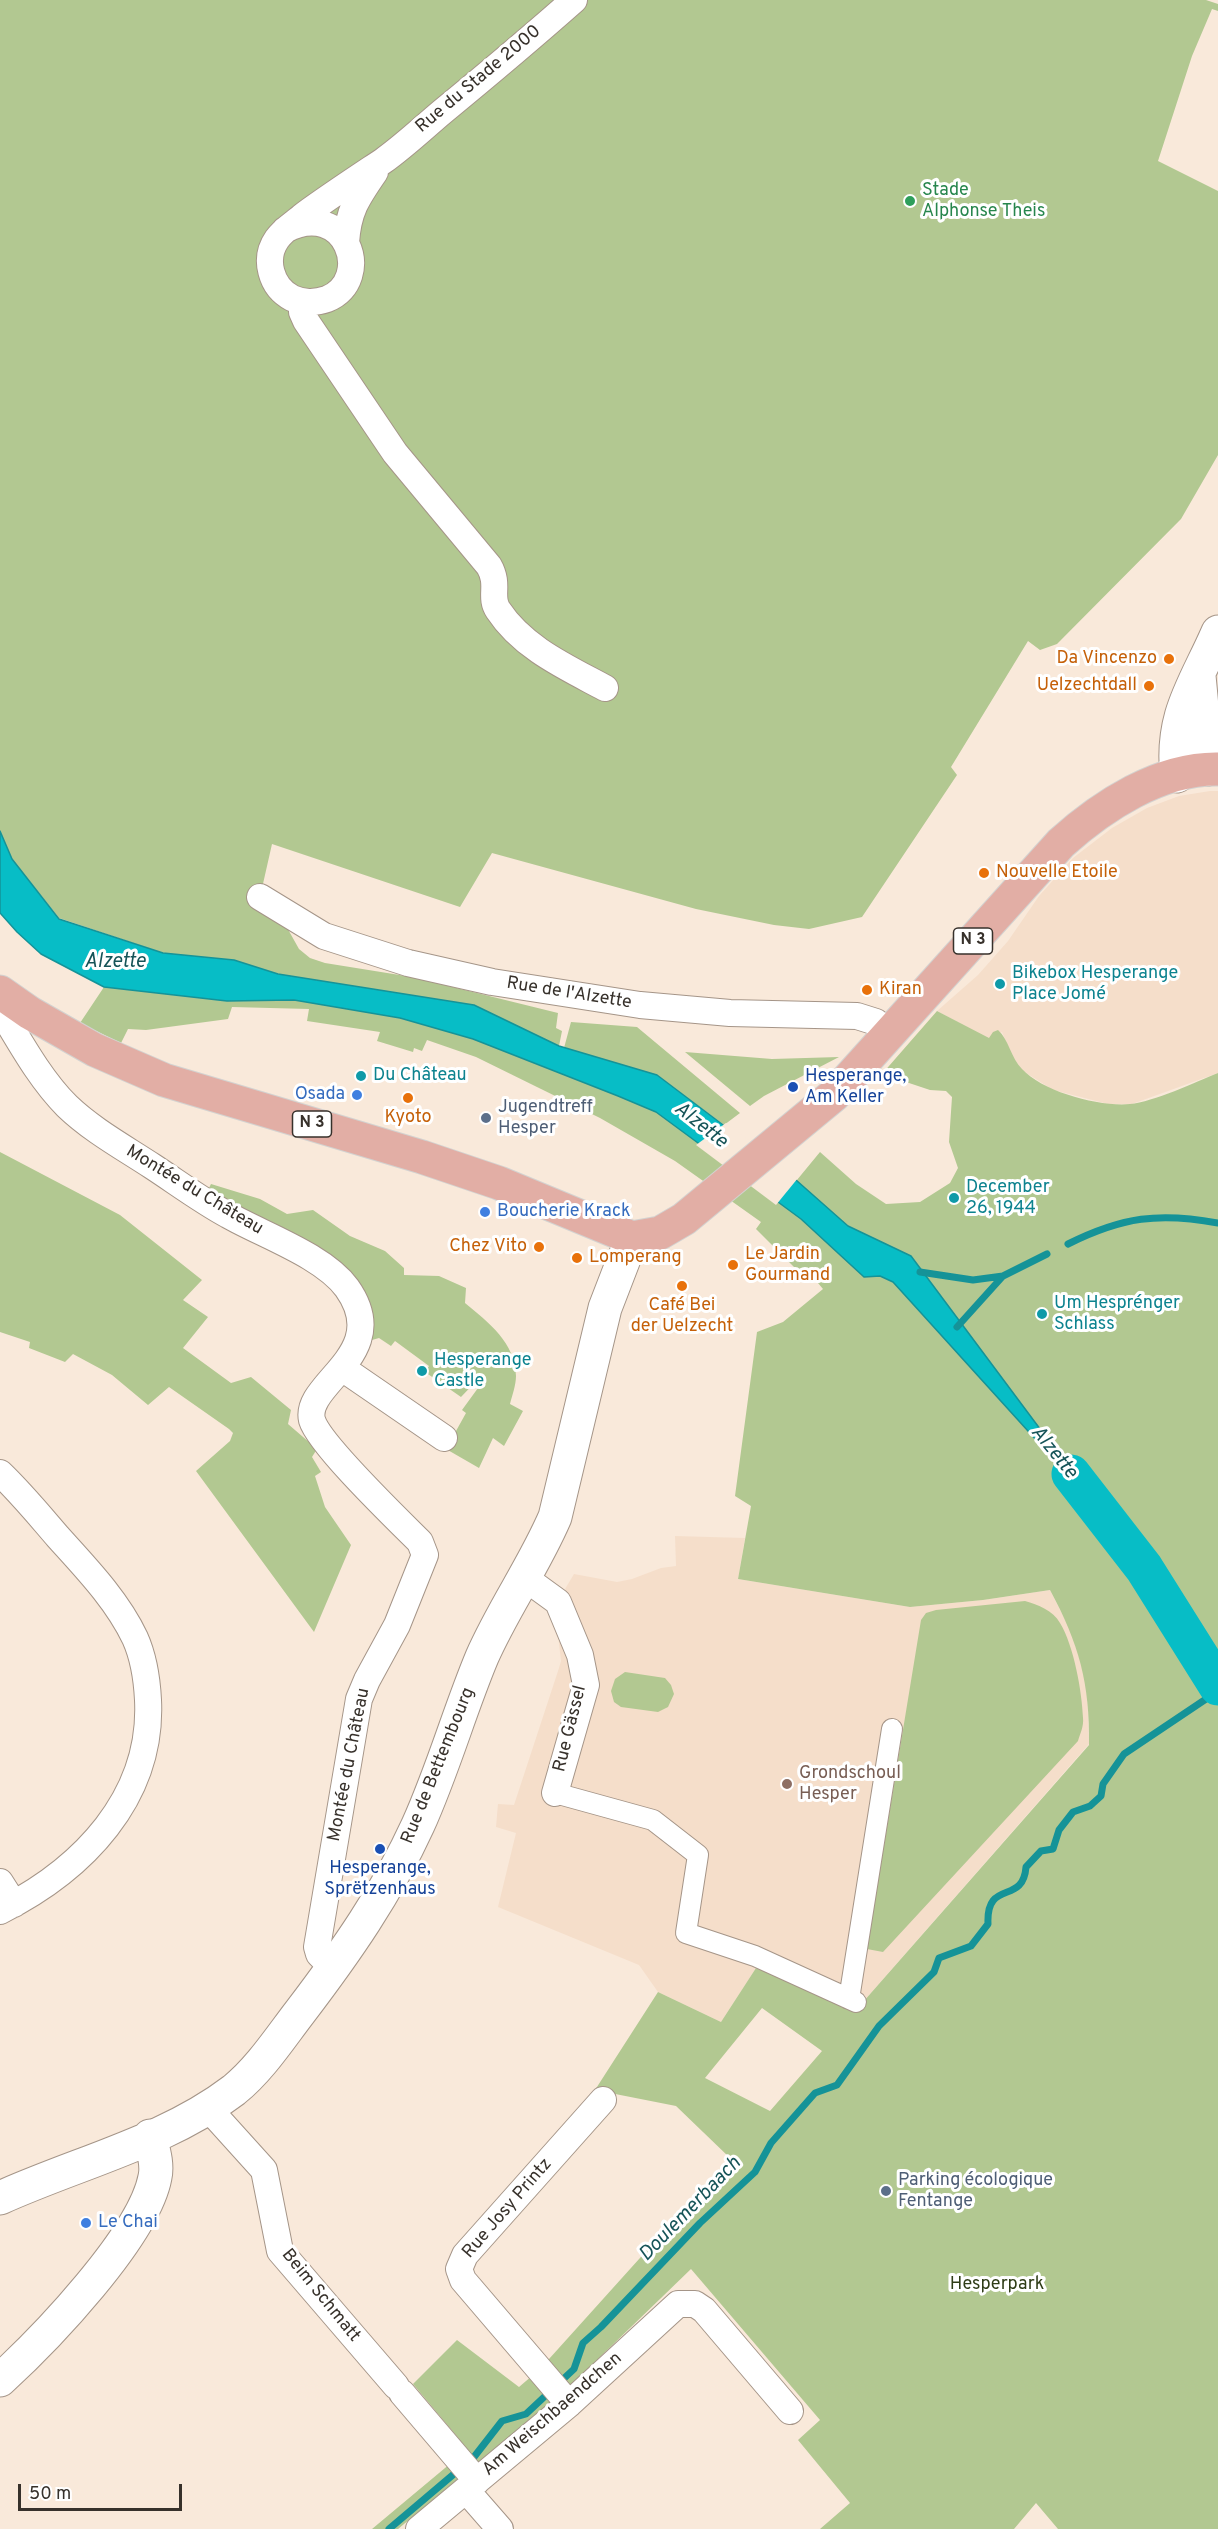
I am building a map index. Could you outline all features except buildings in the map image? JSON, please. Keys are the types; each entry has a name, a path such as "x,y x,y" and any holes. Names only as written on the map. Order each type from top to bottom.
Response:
{"main road":[{"path":"1177,776 1174,754 1176,733 1188,693 1199,676 1218,632"},
{"path":"1199,676 1211,725 1213,769"},
{"name":"N 3","path":"0,992 30,1013 95,1050 164,1080 422,1157 500,1183 632,1238 660,1233 684,1219 834,1095 1061,843 1086,821 1124,796 1146,786 1177,776 1213,769"},
{"name":"Rue de Bettembourg","path":"0,2198 150,2136 208,2108 236,2088 265,2057 334,1969 376,1905 398,1866 434,1787 483,1654 555,1518 605,1308 632,1238"},
{"path":"0,2380 56,2325 135,2224 155,2180 156,2168 150,2136"}],"street":[{"name":"Rue du Stade 2000","path":"384,160 355,199 348,220 346,243 351,268 347,280 329,298 317,302 304,302 292,298 281,290 273,279 270,266 271,252 276,240 285,230 344,186 384,160 574,0"},
{"path":"285,230 305,222 326,224 338,232 346,243"},
{"path":"304,302 302,312 306,321 395,453 489,566 495,576 494,598 497,609 535,649 605,688"},
{"name":"Rue de l'Alzette","path":"260,897 324,936 408,963 492,982 640,1005 730,1014 857,1016 876,1022 890,1035"},
{"name":"Montée du Château","path":"0,1009 48,1083 68,1106 109,1139 227,1215 319,1262 345,1286 355,1300 360,1318 359,1336 353,1353 313,1407 311,1418 316,1429 330,1447 420,1542 425,1555 397,1625 359,1699 317,1947 319,1954 334,1969"},
{"path":"342,1368 444,1438"},
{"path":"0,1473 80,1560 114,1602 135,1639 147,1678 149,1711 146,1750 129,1795 100,1836 62,1873 7,1907 0,1882"},
{"name":"Rue Gässel","path":"525,1578 558,1602 580,1655 585,1685 555,1793"},
{"path":"555,1793 653,1820 698,1855 686,1932 755,1956 853,2000 892,1730"},
{"name":"Rue Josy Printz","path":"565,2399 464,2280 459,2269 465,2255 603,2100"},
{"name":"Beim Schmatt","path":"208,2108 264,2170 280,2251 399,2390 467,2475 500,2529"},
{"name":"Am Weischbaendchen","path":"419,2529 467,2475 565,2399 678,2304 687,2302 704,2310 790,2411"}],"shaded area":[{"path":"1218,791 1218,1073 1132,1104 1108,1104 1053,1090 1023,1071 1011,1055 1002,1032 989,1039 937,1011 978,975 1008,941 1039,896 1073,858 1112,828 1147,808 1179,796"},
{"name":"Grondschoul Hesper","path":"675,1536 745,1538 738,1579 910,1607 983,1600 1050,1590 1075,1639 1087,1689 1089,1744 855,2011 756,1968 721,2022 658,1992 639,1965 498,1907 516,1833 496,1827 498,1804 514,1805 561,1661 557,1626 576,1621 565,1589 574,1574 617,1582 661,1568 676,1566"}],"green space":[{"path":"0,0 1206,0 1218,4 1218,11 1212,9 1192,56 1158,161 1218,191 1218,455 1181,519 1057,644 1040,650 1028,641 951,767 957,775 862,917 809,929 774,925 696,909 492,853 460,907 272,844 260,897 285,924 299,949 310,958 325,963 412,977 558,1013 556,1028 562,1031 559,1046 474,1005 278,974 234,960 163,953 59,918 12,859 0,831"},
{"name":"Hesperpark","path":"104,987 227,1001 294,1000 400,1018 473,1039 656,1111 778,1203 820,1152 856,1184 886,1204 920,1202 950,1183 958,1168 949,1142 952,1097 946,1091 930,1090 882,1074 937,1011 989,1038 993,1032 998,1030 1018,1065 1031,1077 1057,1091 1088,1100 1130,1104 1150,1100 1218,1073 1218,2529 1058,2529 1036,2503 1014,2529 820,2529 850,2503 798,2440 820,2420 691,2269 569,2387 398,2529 372,2529 457,2458 459,2439 413,2384 457,2340 519,2387 540,2369 730,2158 676,2106 595,2090 658,1992 721,2022 756,1968 856,2010 1089,1745 1085,1683 1075,1646 1050,1590 983,1600 910,1607 738,1579 751,1506 735,1496 757,1332 783,1322 823,1289 808,1271 802,1275 756,1229 761,1222 675,1161 600,1118 476,1057 427,1040 422,1051 414,1048 413,1052 377,1041 380,1032 307,1021 309,1009 232,1007 228,1019 146,1030 128,1029 121,1043 80,1023","holes":["762,2008 822,2051 770,2111 705,2078"]},
{"path":"571,1022 637,1027 740,1113 724,1125 657,1075 564,1048"},
{"path":"685,1052 772,1059 839,1057 764,1096 750,1106"},
{"path":"0,1152 120,1215 202,1280 183,1300 208,1317 183,1348 231,1383 251,1377 291,1410 288,1424 317,1449 312,1457 321,1472 315,1476 325,1507 351,1545 314,1632 196,1471 230,1441 233,1433 229,1429 169,1387 148,1405 112,1375 73,1354 65,1362 29,1348 30,1342 0,1332"},
{"path":"211,1184 260,1199 287,1214 313,1210 350,1236 385,1251 404,1268 404,1275 439,1276 466,1288 465,1303 499,1334 506,1343 515,1364 515,1387 510,1404 523,1411 504,1446 493,1438 479,1468 446,1449 466,1413 462,1410 486,1377 482,1375 461,1397 425,1372 429,1366 395,1341 391,1346 379,1338 372,1340 367,1337 362,1296 207,1192"},
{"path":"1025,1601 1049,1611 1057,1618 1065,1633 1076,1669 1082,1707 1083,1724 1078,1741 883,1952 867,1949 921,1620 926,1613 936,1610"},
{"path":"625,1672 665,1678 674,1694 668,1707 658,1712 621,1707 614,1702 611,1691 615,1679"}],"water":[{"name":"Alzette","path":"0,831 12,859 59,919 163,953 234,960 278,974 474,1005 559,1046 657,1075 796,1180 848,1226 911,1256 1105,1516 893,1282 880,1276 864,1277 801,1219 656,1112 473,1039 400,1018 294,1000 227,1001 104,987 41,954 0,913"}],"pier":[{"path":"726,1123 798,1178 776,1205 696,1145"}],"waterway":[{"path":"1068,1244 1106,1228 1141,1219 1177,1218 1218,1223"},
{"path":"957,1327 1003,1276 1047,1254"},
{"path":"920,1272 973,1280 1003,1276"},
{"name":"Alzette","path":"1071,1474 1144,1568 1218,1686"},
{"name":"Doulemerbaach","path":"389,2529 474,2457 502,2421 526,2414 574,2369 583,2343 700,2223 755,2172 771,2143 815,2093 837,2085 879,2026 934,1972 939,1958 971,1946 988,1924 989,1910 993,1901 998,1896 1019,1886 1026,1867 1041,1851 1053,1849 1059,1830 1073,1812 1090,1806 1101,1796 1103,1784 1124,1754 1218,1691"}],"place":[{"name":"Stade Alphonse Theis","path":"910,201"},
{"name":"Da Vincenzo","path":"1169,659"},
{"name":"Uelzechtdall","path":"1149,686"},
{"name":"Nouvelle Etoile","path":"984,873"},
{"name":"Bikebox Hesperange Place Jomé","path":"1000,984"},
{"name":"Kiran","path":"867,990"},
{"name":"Du Château","path":"361,1076"},
{"name":"Hesperange, Am Keller","path":"793,1087"},
{"name":"Osada","path":"357,1095"},
{"name":"Kyoto","path":"408,1098"},
{"name":"Jugendtreff Hesper","path":"486,1118"},
{"name":"December 26, 1944","path":"954,1198"},
{"name":"Boucherie Krack","path":"485,1212"},
{"name":"Chez Vito","path":"539,1247"},
{"name":"Lomperang","path":"577,1258"},
{"name":"Le Jardin Gourmand","path":"733,1265"},
{"name":"Café Bei der Uelzecht","path":"682,1286"},
{"name":"Um Hesprénger Schlass","path":"1042,1314"},
{"name":"Hesperange Castle","path":"422,1371"},
{"name":"Grondschoul Hesper","path":"787,1784"},
{"name":"Hesperange, Sprëtzenhaus","path":"380,1849"},
{"name":"Parking écologique Fentange","path":"886,2191"},
{"name":"Le Chai","path":"86,2223"}]}
